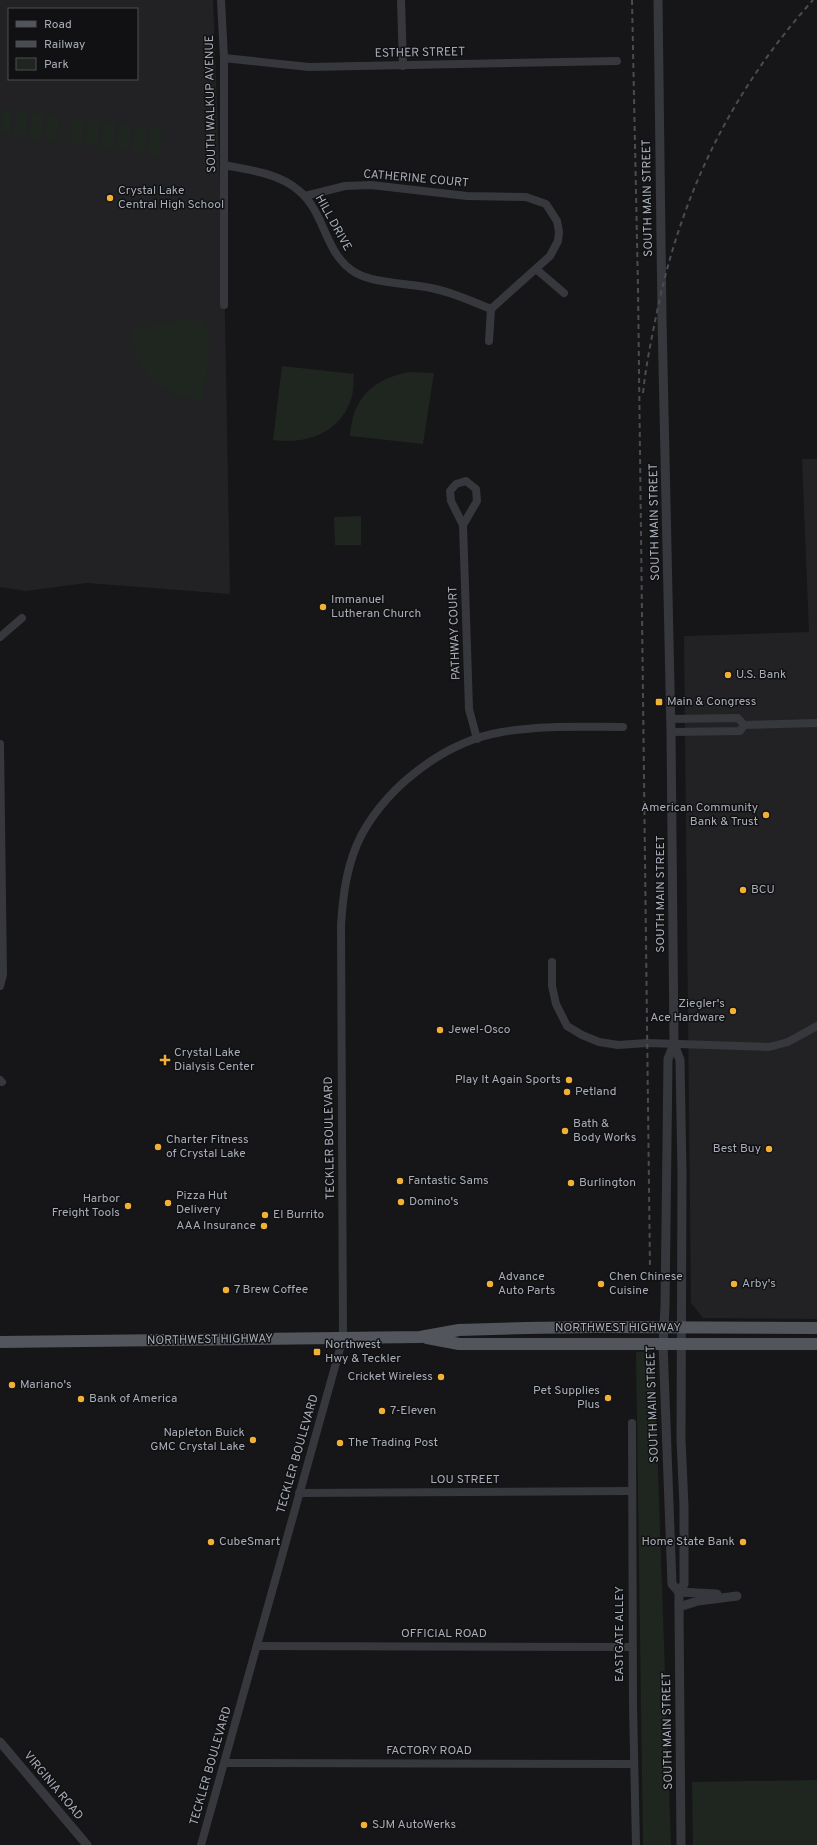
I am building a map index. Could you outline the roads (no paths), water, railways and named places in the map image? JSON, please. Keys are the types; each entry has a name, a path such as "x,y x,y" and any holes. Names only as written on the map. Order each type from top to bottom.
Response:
{"main road":[{"name":"NORTHWEST HIGHWAY","path":"0,1342 420,1337 459,1330 595,1327 817,1328"},
{"name":"NORTHWEST HIGHWAY","path":"420,1337 459,1344 817,1344"}],"street":[{"name":"SOUTH WALKUP AVENUE","path":"221,0 224,58 224,304"},
{"path":"401,0 403,66"},
{"name":"SOUTH MAIN STREET","path":"658,0 662,318 671,719 674,1044 680,1060 682,1173 681,1440 684,1506 684,1584 679,1592 681,1845"},
{"name":"ESTHER STREET","path":"224,58 309,67 617,61"},
{"name":"HILL DRIVE","path":"224,165 274,176 298,189 305,196 316,214 329,243 339,260 357,274 431,288 454,294 491,309"},
{"name":"CATHERINE COURT","path":"305,196 345,186 371,185 467,196 526,197 546,204 555,216 558,227 558,241 555,249 550,256 491,309"},
{"path":"536,269 564,293"},
{"path":"489,341 491,309"},
{"name":"PATHWAY COURT","path":"464,525 477,501 476,489 466,481 456,484 450,491 451,501 464,525 470,709 477,739"},
{"path":"0,637 22,618"},
{"path":"671,719 738,718 744,725"},
{"path":"744,725 817,723"},
{"path":"671,732 740,731 744,725"},
{"name":"TECKLER BOULEVARD","path":"201,1845 343,1338 340,968 343,892 351,863 362,834 378,810 418,770 442,754 477,739 501,732 546,728 623,727"},
{"path":"0,744 1,914 3,975 0,986"},
{"path":"552,962 552,986 556,1004 567,1026 582,1036 599,1042 618,1045 647,1043 769,1047 788,1042 817,1026"},
{"name":"SOUTH MAIN STREET","path":"674,1044 668,1059 665,1307 663,1344 672,1584 679,1592"},
{"name":"EASTGATE ALLEY","path":"632,1422 633,1764 636,1845"},
{"name":"LOU STREET","path":"299,1493 632,1491"},
{"path":"679,1592 737,1596 698,1601 679,1608"},
{"name":"OFFICIAL ROAD","path":"257,1646 632,1647"},
{"name":"VIRGINIA ROAD","path":"0,1742 87,1845"},
{"name":"FACTORY ROAD","path":"225,1763 633,1764"}],"railway":[{"path":"632,0 638,288 650,1268"},
{"path":"643,393 651,339 669,264 682,222 697,182 735,105 784,34 813,0"}],"place":[{"name":"Crystal Lake Central High School","path":"110,198"},
{"name":"Immanuel Lutheran Church","path":"323,607"},
{"name":"U.S. Bank","path":"728,675"},
{"name":"Main & Congress","path":"659,702"},
{"name":"American Community Bank & Trust","path":"766,815"},
{"name":"BCU","path":"743,890"},
{"name":"Ziegler's Ace Hardware","path":"733,1011"},
{"name":"Jewel-Osco","path":"440,1030"},
{"name":"Crystal Lake Dialysis Center","path":"165,1060"},
{"name":"Play It Again Sports","path":"569,1080"},
{"name":"Petland","path":"567,1092"},
{"name":"Bath & Body Works","path":"565,1131"},
{"name":"Charter Fitness of Crystal Lake","path":"158,1147"},
{"name":"Best Buy","path":"769,1149"},
{"name":"Fantastic Sams","path":"400,1181"},
{"name":"Burlington","path":"571,1183"},
{"name":"Domino's","path":"401,1202"},
{"name":"Pizza Hut Delivery","path":"168,1203"},
{"name":"Harbor Freight Tools","path":"128,1206"},
{"name":"El Burrito","path":"265,1215"},
{"name":"AAA Insurance","path":"264,1226"},
{"name":"Advance Auto Parts","path":"490,1284"},
{"name":"Chen Chinese Cuisine","path":"601,1284"},
{"name":"Arby's","path":"734,1284"},
{"name":"7 Brew Coffee","path":"226,1290"},
{"name":"Northwest Hwy & Teckler","path":"317,1352"},
{"name":"Cricket Wireless","path":"441,1377"},
{"name":"Mariano's","path":"12,1385"},
{"name":"Pet Supplies Plus","path":"608,1398"},
{"name":"Bank of America","path":"81,1399"},
{"name":"7-Eleven","path":"382,1411"},
{"name":"Napleton Buick GMC Crystal Lake","path":"253,1440"},
{"name":"The Trading Post","path":"340,1443"},
{"name":"CubeSmart","path":"211,1542"},
{"name":"Home State Bank","path":"743,1542"},
{"name":"SJM AutoWerks","path":"364,1825"}]}
